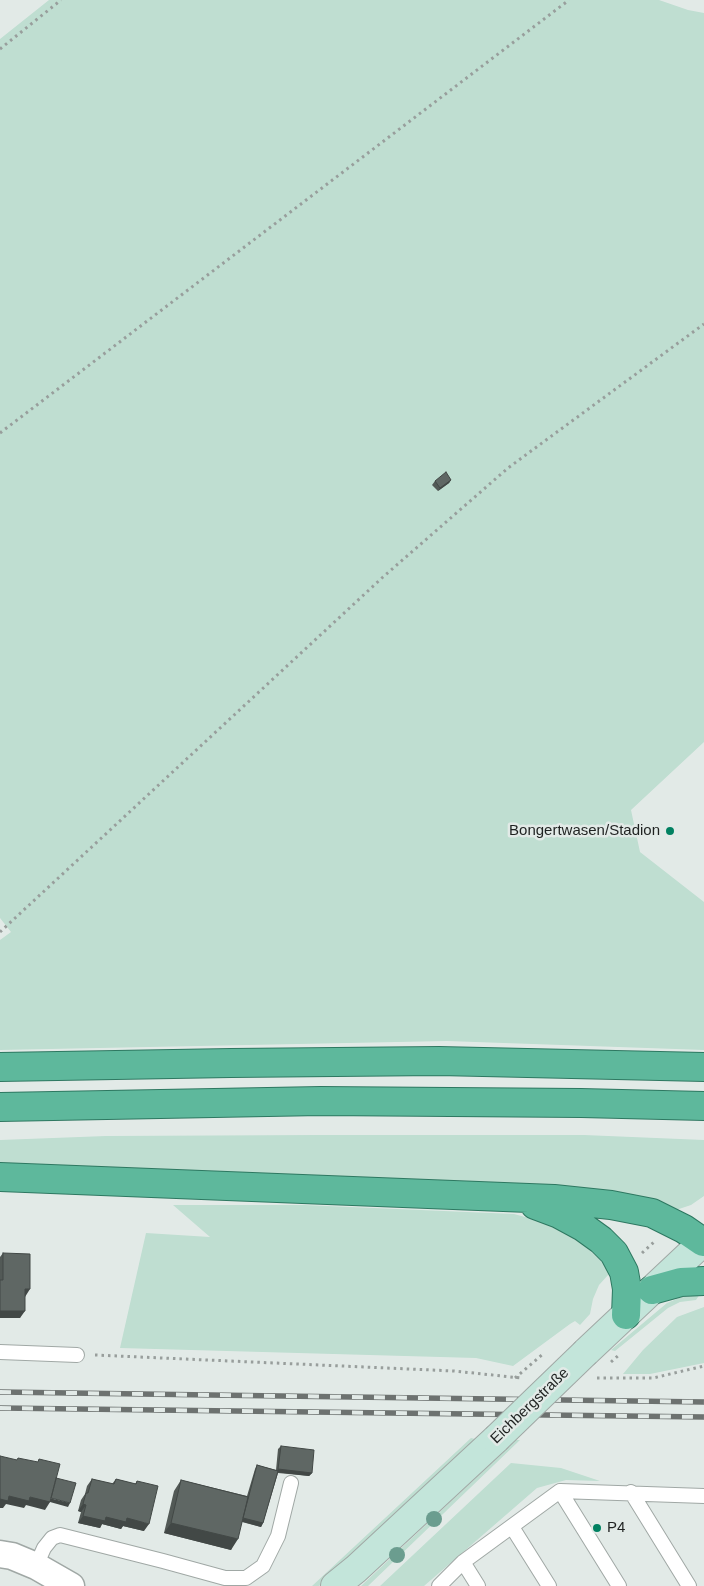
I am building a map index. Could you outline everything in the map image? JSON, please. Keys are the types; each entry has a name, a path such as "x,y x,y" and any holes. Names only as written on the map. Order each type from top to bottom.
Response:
{"highway":[{"path":"0,1068 212,1063 429,1061 704,1067"},
{"path":"0,1107 321,1101 552,1102 704,1106"},
{"path":"0,1177 554,1199 611,1205 652,1213 684,1229 703,1242"},
{"path":"510,1197 559,1214 583,1227 601,1240 614,1253 624,1272 626,1315"},
{"path":"652,1290 681,1282 704,1281"}],"main road":[{"name":"Eichbergstraße","path":"345,1580 496,1440 703,1242"}],"street":[{"path":"0,1554 12,1556 36,1566 71,1586"}],"lane":[{"path":"0,1352 77,1355"},
{"path":"36,1566 44,1548 52,1538 60,1536 225,1578 246,1578 264,1566 278,1536 292,1483"},
{"path":"560,1491 619,1586"},
{"path":"439,1586 463,1562 560,1491 631,1492 703,1497"},
{"path":"631,1492 689,1586"},
{"path":"512,1527 549,1586"},
{"path":"463,1562 478,1586"}],"path":[{"path":"0,48 61,0"},
{"path":"0,433 569,0"},
{"path":"0,932 383,577 508,468 704,324"},
{"path":"636,1259 656,1240"},
{"path":"77,1355 454,1371 524,1378"},
{"path":"594,1378 653,1378 704,1366"}],"green space":[{"path":"49,0 659,0 688,10 704,13 704,742 631,810 640,852 704,902 704,1050 447,1041 0,1050 0,940 11,932 0,918 0,39"},
{"path":"584,1135 704,1140 704,1196 691,1205 676,1210 0,1170 0,1140 106,1136"},
{"path":"173,1205 304,1205 514,1214 540,1221 584,1245 603,1263 609,1274 599,1285 593,1299 590,1314 580,1325 575,1321 570,1324 513,1366 476,1358 120,1348 146,1233 210,1237"},
{"path":"700,1294 696,1300 680,1302 668,1308 615,1351 611,1350 667,1303 679,1298"},
{"path":"704,1307 704,1363 650,1374 623,1374 643,1350 677,1317"},
{"path":"471,1438 475,1439 319,1586 312,1586"},
{"path":"516,1440 520,1440 368,1586 361,1586"},
{"path":"511,1463 561,1468 600,1481 566,1480 537,1488 424,1586 380,1586"}],"building":[{"path":"446,472 451,480 440,488 435,481"},
{"path":"3,1253 30,1254 30,1289 25,1289 25,1311 0,1311 0,1280 3,1280"},
{"path":"281,1446 314,1450 312,1473 278,1469"},
{"path":"0,1456 38,1462 39,1459 60,1464 50,1502 30,1497 29,1501 9,1496 8,1501 0,1499"},
{"path":"257,1465 278,1471 263,1523 243,1518"},
{"path":"56,1478 76,1483 70,1503 51,1498"},
{"path":"92,1479 114,1484 116,1479 136,1484 137,1481 158,1486 149,1524 127,1518 126,1522 106,1517 105,1521 83,1516 86,1505 83,1504"},
{"path":"181,1480 248,1497 238,1539 171,1523"}],"railway":[{"path":"0,1392 704,1402"},
{"path":"0,1408 704,1417"}],"place":[{"name":"Bongertwasen/Stadion","path":"670,831"},
{"name":"P4","path":"597,1528"}]}
